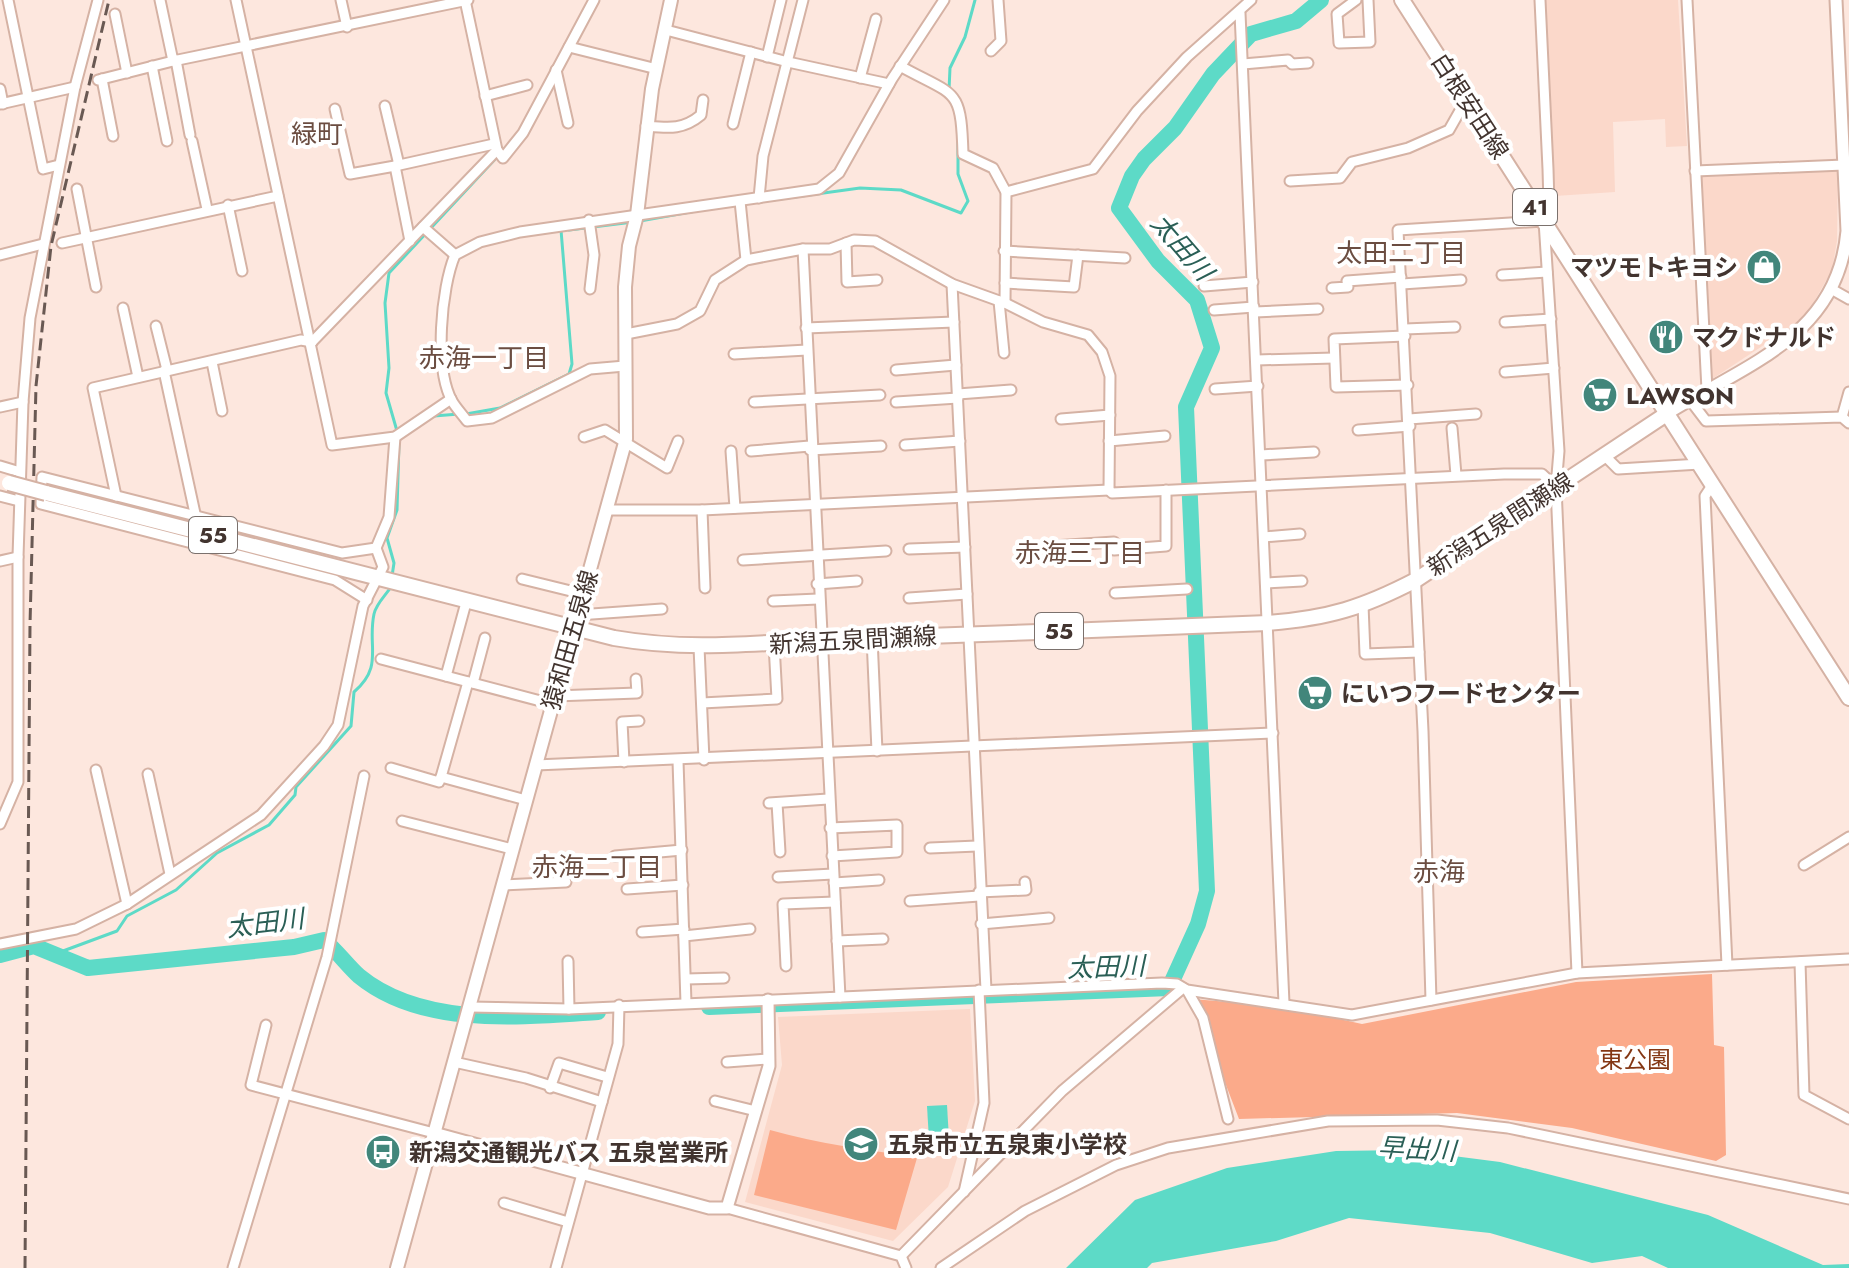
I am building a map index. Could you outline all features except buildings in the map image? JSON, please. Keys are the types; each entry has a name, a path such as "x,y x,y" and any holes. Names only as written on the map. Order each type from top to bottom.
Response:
{"main road":[{"name":"猿和田五泉線","path":"397,1268 624,444 629,246 637,215 646,126 671,0"},
{"name":"白根安田線","path":"1402,0 1668,413"},
{"name":"新潟五泉間瀬線","path":"4,482 399,583 576,621 614,638 665,647 774,644 1322,619 1363,605 1416,580 1668,413"},
{"name":"41","path":"1668,413 1849,698"}],"street":[{"path":"8,0 43,169 59,165"},
{"path":"0,824 18,782 19,501 30,318 75,87 98,0"},
{"path":"160,0 207,209"},
{"path":"236,0 332,445 395,437 451,399"},
{"path":"341,0 347,27"},
{"path":"415,0 417,11"},
{"path":"113,136 100,80 174,60 347,27 466,0 496,147 503,158 523,133 594,0"},
{"path":"767,57 781,0"},
{"path":"759,198 763,156 803,0"},
{"path":"625,366 590,369 492,418 467,421 451,399 445,375 442,299 455,255 480,242 589,220 819,189 839,173 889,84 944,0"},
{"path":"991,51 1001,41 998,0"},
{"path":"1006,192 1093,169 1137,111 1177,68 1251,0"},
{"path":"1356,0 1337,14 1339,43 1370,42 1368,0"},
{"path":"1540,0 1549,204 1544,221 1559,451 1556,487 1577,973"},
{"path":"1687,0 1707,390"},
{"path":"1668,413 1800,332 1833,290 1844,260 1844,165 1836,0"},
{"path":"1240,13 1284,1003"},
{"path":"115,14 127,73"},
{"path":"860,78 876,19"},
{"path":"666,30 767,57 889,84"},
{"path":"569,47 657,69"},
{"path":"733,124 751,52"},
{"path":"1243,64 1288,60 1292,64 1308,63"},
{"path":"152,66 167,141"},
{"path":"900,66 951,93 962,111 963,154 993,168 1006,192 1002,302 1004,353"},
{"path":"556,70 568,123"},
{"path":"485,96 527,85"},
{"path":"0,89 2,104 75,87"},
{"path":"646,126 678,128 689,124 701,115 703,100"},
{"path":"1290,181 1340,178 1352,162 1408,148 1449,130 1466,100"},
{"path":"385,106 410,241"},
{"path":"335,109 350,174 496,147"},
{"path":"312,342 496,147"},
{"path":"1695,171 1844,165"},
{"path":"77,189 96,287"},
{"path":"62,243 278,196"},
{"path":"740,201 746,260"},
{"path":"228,205 242,271"},
{"path":"589,220 594,255 590,289"},
{"path":"1431,1000 1412,478 1398,230 1544,221"},
{"path":"423,227 455,255"},
{"path":"626,334 677,324 700,311 715,280 746,260 803,249 830,249 846,243 875,241 952,284 1002,302 1043,322 1088,335 1102,352 1110,376 1109,490"},
{"path":"846,243 847,282 877,280"},
{"path":"0,255 43,244"},
{"path":"803,249 815,556 840,997"},
{"path":"1004,251 1125,258"},
{"path":"1005,283 1074,287 1078,255"},
{"path":"1502,275 1547,272"},
{"path":"1332,288 1348,287 1347,281 1461,280"},
{"path":"1204,286 1253,282"},
{"path":"952,284 981,924 984,1103 963,1196"},
{"path":"1833,290 1849,299"},
{"path":"123,308 138,377"},
{"path":"1214,310 1318,309"},
{"path":"1505,322 1551,319"},
{"path":"806,328 954,322"},
{"path":"156,326 196,518"},
{"path":"1408,385 1336,387 1334,339 1455,327"},
{"path":"116,496 93,388 301,340 312,342"},
{"path":"734,354 807,350"},
{"path":"1257,360 1334,358"},
{"path":"212,362 222,411"},
{"path":"896,370 956,365"},
{"path":"1505,372 1554,368"},
{"path":"1215,389 1258,386"},
{"path":"896,402 1011,390"},
{"path":"1690,400 1706,421 1846,420 1849,392"},
{"path":"754,402 880,395"},
{"path":"0,407 23,402"},
{"path":"1358,430 1476,414"},
{"path":"1061,419 1110,415"},
{"path":"1452,428 1456,475"},
{"path":"584,437 605,430 667,468 678,441"},
{"path":"1109,441 1165,436"},
{"path":"0,944 76,929 127,904 261,815 324,746 338,725 355,639 367,600 383,567 376,548 389,517 395,437"},
{"path":"905,445 960,441"},
{"path":"751,451 881,446"},
{"path":"731,451 735,508"},
{"path":"1261,455 1314,452"},
{"path":"1604,455 1618,469 1700,464"},
{"path":"0,466 20,472"},
{"path":"606,510 702,510 1456,475 1542,474 1556,487"},
{"path":"367,600 335,580 123,530 41,504 42,477 342,553 376,548"},
{"path":"1713,484 1705,496 1727,965"},
{"path":"1038,547 1166,546 1166,490"},
{"path":"0,496 19,501"},
{"path":"702,510 705,588"},
{"path":"1264,537 1300,534"},
{"path":"909,549 965,547"},
{"path":"743,560 886,551"},
{"path":"0,561 18,557"},
{"path":"522,579 583,594"},
{"path":"817,584 857,581"},
{"path":"1266,583 1302,581"},
{"path":"1115,593 1187,589"},
{"path":"909,598 967,594"},
{"path":"446,676 467,599"},
{"path":"773,601 818,599"},
{"path":"1363,605 1365,654 1419,652"},
{"path":"576,621 662,609"},
{"path":"391,768 439,782 485,638"},
{"path":"872,638 877,751"},
{"path":"702,703 777,699 774,644"},
{"path":"699,647 704,760"},
{"path":"381,659 554,700 637,693 636,679"},
{"path":"624,762 622,722 639,721"},
{"path":"536,765 1273,733"},
{"path":"678,761 686,1003"},
{"path":"96,770 127,904"},
{"path":"148,774 170,874"},
{"path":"233,1268 331,940 364,776"},
{"path":"441,777 526,800"},
{"path":"780,852 773,803 828,799"},
{"path":"402,821 512,849"},
{"path":"830,828 897,825 897,852 832,856"},
{"path":"1804,865 1849,837"},
{"path":"930,848 977,846"},
{"path":"615,856 682,850"},
{"path":"778,877 879,880"},
{"path":"502,885 566,882"},
{"path":"910,901 1026,890 1025,882"},
{"path":"627,889 683,885"},
{"path":"786,966 783,904 835,902"},
{"path":"981,924 1049,918"},
{"path":"642,932 750,929"},
{"path":"837,941 883,939"},
{"path":"468,1013 619,1005 768,1004 840,997 981,993 1131,983 1177,984 1185,989 1352,1015 1577,973 1849,959"},
{"path":"568,961 569,1009"},
{"path":"1800,962 1804,1095 1849,1119"},
{"path":"686,979 724,978"},
{"path":"1185,989 1203,1018 1228,1119"},
{"path":"901,1256 963,1196 1062,1091 1185,989"},
{"path":"727,1208 769,1059 768,1004"},
{"path":"556,1268 618,1044 619,1005"},
{"path":"266,1025 251,1085 583,1176 709,1208 727,1208 901,1256"},
{"path":"727,1062 769,1059"},
{"path":"454,1062 602,1102"},
{"path":"550,1088 559,1063 607,1077"},
{"path":"715,1101 756,1111"},
{"path":"941,1268 1025,1211 1116,1165 1168,1148 1328,1121 1437,1120 1508,1128 1849,1199"},
{"path":"504,1203 568,1222"},
{"path":"901,1256 906,1268"}],"shaded area":[{"path":"1545,0 1678,0 1687,146 1666,147 1665,119 1613,122 1615,192 1555,196"},
{"path":"1838,171 1837,241 1832,270 1805,318 1712,379 1701,177"},
{"name":"五泉市立五泉東小学校","path":"970,1009 975,1101 948,1187 893,1241 745,1202 782,1065 778,1017"}],"green space":[{"name":"東公園","path":"1712,974 1714,1045 1724,1047 1726,1155 1716,1161 1572,1128 1457,1113 1239,1119 1193,999 1285,1007 1362,1024 1576,982"},
{"path":"770,1130 824,1143 917,1158 896,1230 754,1195"}],"water":[{"path":"947,1105 949,1139 929,1140 927,1106"},
{"path":"1407,1150 1500,1162 1708,1215 1823,1265 1849,1264 1849,1268 1668,1268 1642,1256 1592,1263 1490,1233 1349,1218 1276,1241 1152,1263 1147,1268 1066,1268 1135,1200 1227,1168 1336,1151"}],"waterway":[{"path":"949,90 950,68 965,37 975,0"},
{"name":"太田川","path":"709,1007 1169,988 1198,924 1207,891 1186,407 1212,348 1197,300 1158,261 1119,208 1132,176 1144,159 1175,128 1213,74 1251,34 1296,21 1321,0"},
{"path":"759,202 860,188 901,190 961,213 968,201 958,174 958,136"},
{"path":"397,431 386,393 389,368 385,303 389,273 498,156"},
{"path":"640,221 696,211"},
{"path":"569,230 633,222"},
{"path":"466,414 500,408 569,374 572,364 561,230"},
{"path":"434,416 459,414"},
{"path":"392,576 394,563 387,538 397,510 399,442"},
{"path":"34,946 63,951 117,931 127,916 176,890 217,853 269,825 295,795 296,787 351,726 354,692 363,683 372,665 374,614 391,587"},
{"name":"太田川","path":"0,955 34,946 88,968 294,947 324,940 359,976 384,993 442,1012 506,1017 598,1012"}],"railway":[{"path":"25,1268 30,625 36,386 51,246 109,0"}],"place":[{"name":"マツモトキヨシ","path":"1764,267"},
{"name":"マクドナルド","path":"1666,337"},
{"name":"LAWSON","path":"1600,395"},
{"name":"にいつフードセンター","path":"1315,693"},
{"name":"五泉市立五泉東小学校","path":"861,1144"},
{"name":"新潟交通観光バス 五泉営業所","path":"383,1152"}],"district":[{"name":"緑町","path":"317,134"},
{"name":"太田二丁目","path":"1401,253"},
{"name":"赤海一丁目","path":"484,358"},
{"name":"赤海三丁目","path":"1080,553"},
{"name":"赤海二丁目","path":"597,867"},
{"name":"赤海","path":"1439,872"}],"water label":[{"name":"早出川","path":"1417,1149"}]}
